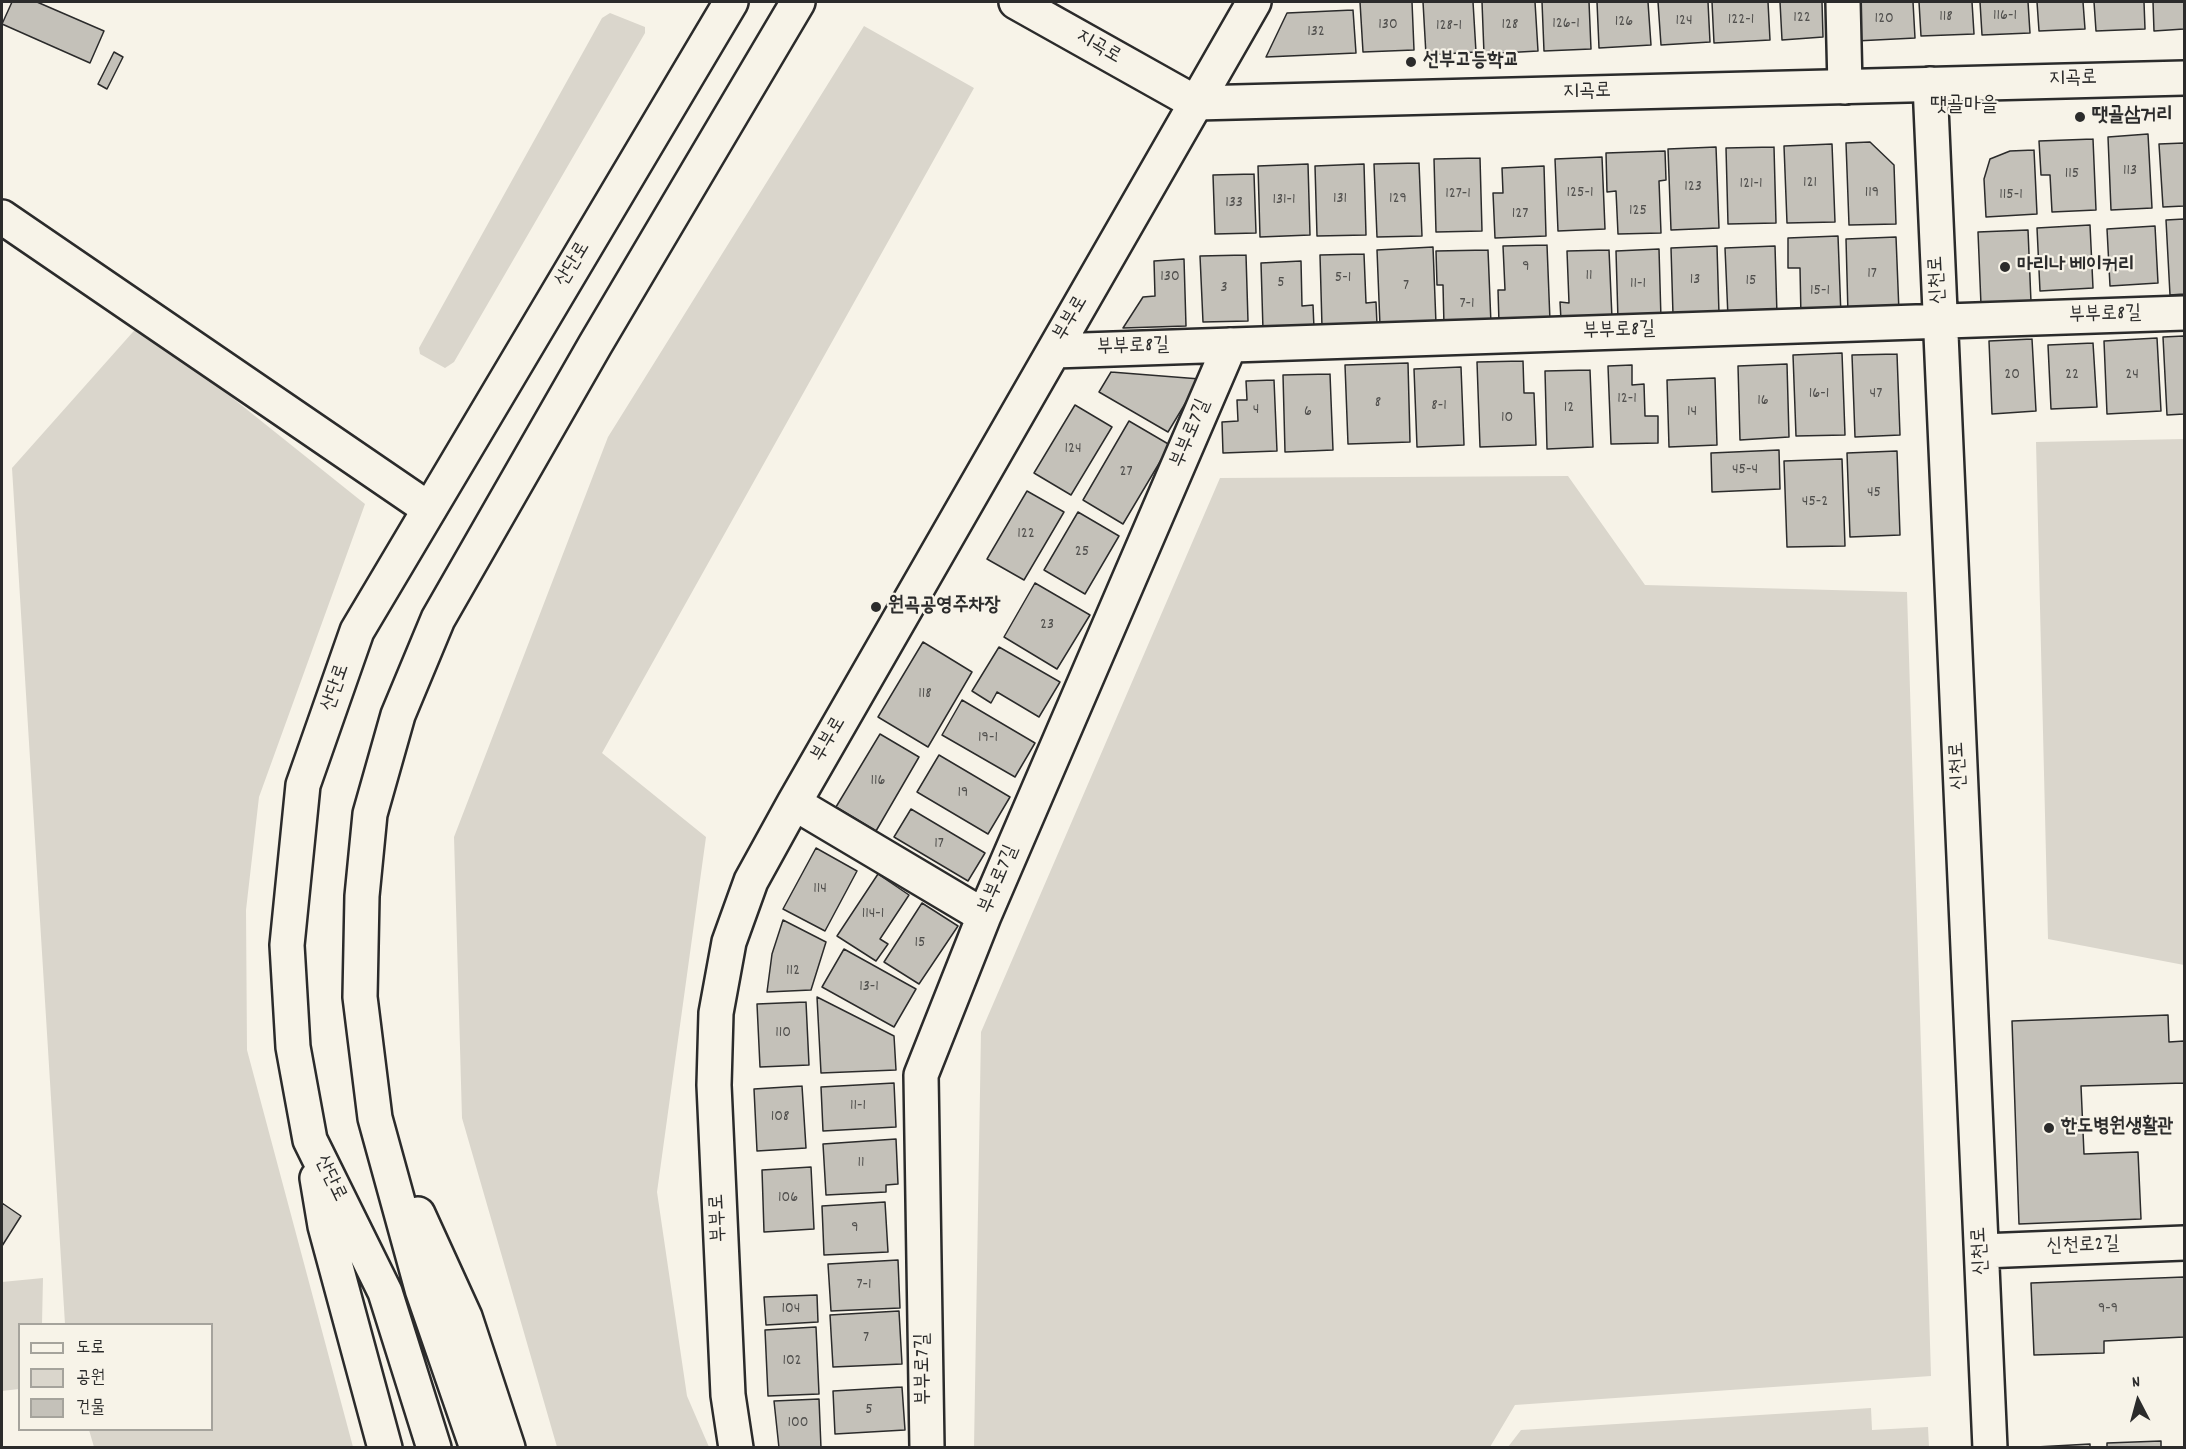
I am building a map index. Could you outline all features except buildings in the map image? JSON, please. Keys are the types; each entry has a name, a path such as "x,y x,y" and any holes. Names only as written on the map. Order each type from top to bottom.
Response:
{"street":[{"name":"산단로","path":"434,1448 385,1293 310,1140 293,1047 287,945 303,784 357,631 731,2"},
{"path":"477,1448 422,1288 375,1118 360,997 362,896 370,814 398,715 438,620 601,334 798,2"},
{"name":"지곡로","path":"1016,2 1196,103 2184,78"},
{"name":"부부로","path":"736,1448 727,1383 714,1085 716,1013 729,942 751,881 794,803 1254,2"},
{"path":"1843,2 1845,87"},
{"name":"신천로","path":"1930,84 1990,1448"},
{"path":"2,217 429,509"},
{"name":"부부로8길","path":"1054,351 2184,313"},
{"name":"부부로7길","path":"927,1448 921,1075 984,916 1230,345"},
{"path":"794,803 984,916"},
{"path":"375,1118 465,1317 508,1448"},
{"path":"310,1140 325,1226 386,1448"},
{"name":"신천로2길","path":"1982,1251 2184,1243"}],"green space":[{"path":"610,13 645,27 645,33 454,362 445,368 420,354 419,348 602,18"},
{"path":"864,26 974,88 602,753 706,837 657,1192 687,1396 709,1447 557,1447 462,1118 454,837 608,437"},
{"path":"140,324 365,504 259,797 246,910 247,1050 353,1447 94,1447 89,1431 213,1431 213,1323 65,1323 12,468"},
{"path":"2184,439 2184,965 2048,939 2036,442"},
{"path":"1568,476 1645,585 1907,592 1931,1376 1515,1405 1490,1447 974,1447 981,1032 1220,478"},
{"path":"43,1278 42,1323 18,1323 18,1389 2,1391 2,1282"},
{"path":"1871,1408 1872,1430 1928,1427 1929,1447 1508,1447 1521,1430"}],"place":[{"name":"선부고등학교","path":"1411,62"},
{"name":"땟골삼거리","path":"2080,117"},
{"name":"마리나 베이커리","path":"2005,267"},
{"name":"원곡공영주차장","path":"876,607"},
{"name":"한도병원생활관","path":"2049,1128"}],"district":[{"name":"땟골마을","path":"1964,107"}]}
